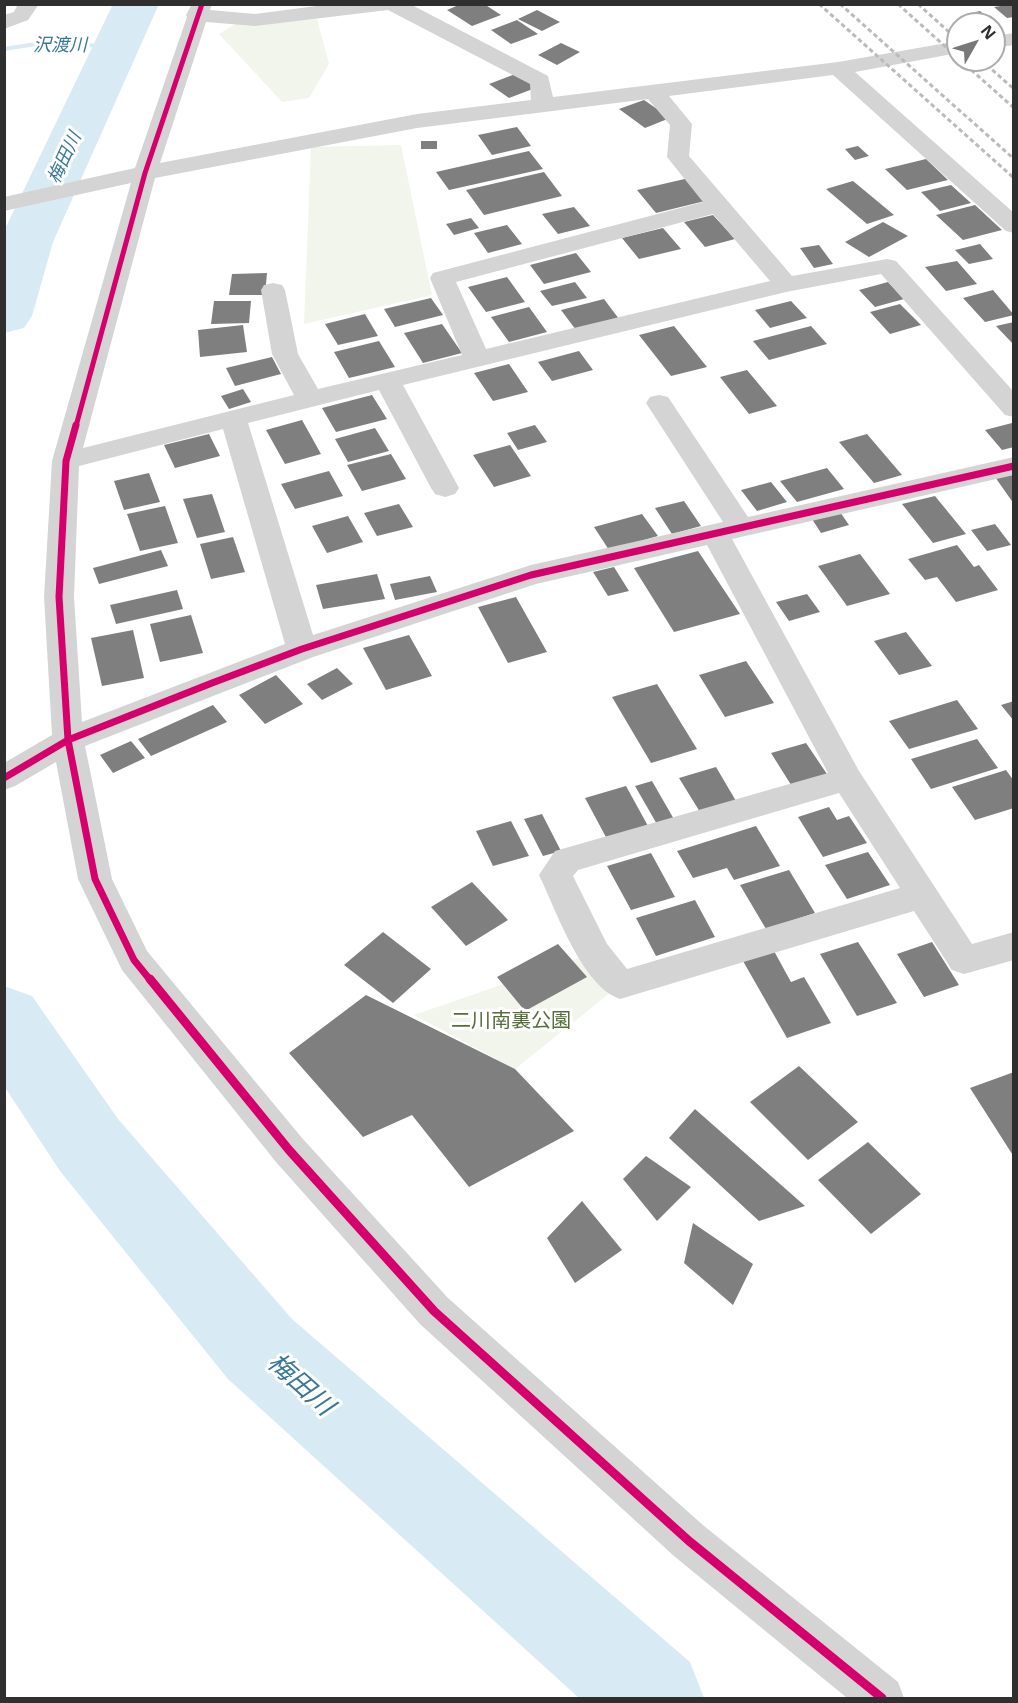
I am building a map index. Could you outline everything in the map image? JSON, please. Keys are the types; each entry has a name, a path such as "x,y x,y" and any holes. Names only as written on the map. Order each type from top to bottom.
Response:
{"street":[{"path":"4,23 21,16 29,4"},
{"path":"388,4 255,20 199,10 146,173 66,461 54,748 95,879 134,960 289,1150 434,1311 689,1541 882,1698"},
{"path":"393,4 540,81 543,105"},
{"path":"4,204 146,173 417,122 838,68 946,49"},
{"path":"838,68 1014,226"},
{"path":"654,92 681,124 678,157 786,285"},
{"path":"477,359 442,278 718,205"},
{"path":"66,461 387,380 786,285 887,266 1014,409"},
{"path":"273,290 285,354 310,399"},
{"path":"387,380 445,488"},
{"path":"659,403 728,531 847,779 964,960 1014,946"},
{"path":"233,418 302,649"},
{"path":"4,778 54,748 302,649 531,575 1014,466"},
{"path":"847,779 567,860 556,875 594,953 620,985 922,895"}],"green space":[{"path":"317,19 329,64 309,98 282,102 219,34 235,24"},
{"path":"401,145 432,295 304,324 311,147"},
{"name":"二川南裏公園","path":"594,953 620,985 515,1069 414,1015"}],"building":[{"path":"461,4 484,4 501,15 472,26 447,10"},
{"path":"1014,4 1014,17 1007,18 1006,12 1000,12 994,7"},
{"path":"537,10 560,22 542,31 518,19"},
{"path":"517,20 538,34 511,44 491,30"},
{"path":"561,43 580,52 557,65 538,55"},
{"path":"518,73 538,87 509,98 489,84"},
{"path":"644,100 670,118 645,128 619,109"},
{"path":"517,127 531,146 492,155 478,135"},
{"path":"421,141 437,141 437,149 421,149"},
{"path":"858,146 869,156 855,160 845,149"},
{"path":"529,151 543,169 449,190 436,172"},
{"path":"926,159 948,180 907,190 885,169"},
{"path":"544,172 562,196 484,215 466,190"},
{"path":"689,178 709,200 656,213 637,190"},
{"path":"853,181 894,215 867,224 826,189"},
{"path":"951,185 971,203 940,211 921,192"},
{"path":"975,205 1002,230 963,240 936,215"},
{"path":"574,207 590,226 558,234 542,214"},
{"path":"713,215 735,239 705,247 684,222"},
{"path":"471,218 479,228 454,235 446,224"},
{"path":"883,222 908,236 869,257 845,242"},
{"path":"507,225 522,244 488,253 474,233"},
{"path":"663,228 681,249 639,259 622,238"},
{"path":"980,244 993,259 969,264 955,250"},
{"path":"819,245 833,264 814,268 800,248"},
{"path":"576,253 591,272 544,284 530,265"},
{"path":"957,261 977,284 946,291 925,267"},
{"path":"267,273 265,295 229,295 232,274"},
{"path":"507,277 525,302 486,312 468,287"},
{"path":"575,282 587,298 552,306 540,291"},
{"path":"888,282 904,299 875,307 859,290"},
{"path":"993,290 1014,315 985,322 963,298"},
{"path":"431,298 443,315 395,327 384,309"},
{"path":"604,299 619,319 576,330 561,310"},
{"path":"214,301 251,301 249,323 211,324"},
{"path":"791,301 807,318 770,328 755,310"},
{"path":"900,304 921,325 890,334 870,312"},
{"path":"529,307 547,332 509,342 491,317"},
{"path":"365,314 378,336 338,345 325,324"},
{"path":"1014,322 1014,345 996,326"},
{"path":"442,324 462,353 423,363 404,333"},
{"path":"243,325 247,352 200,357 198,330"},
{"path":"674,326 707,367 671,376 639,335"},
{"path":"811,326 827,344 769,360 753,341"},
{"path":"379,341 395,367 349,378 334,352"},
{"path":"579,351 593,370 552,381 538,362"},
{"path":"272,357 281,374 235,386 226,368"},
{"path":"509,364 528,392 493,401 474,373"},
{"path":"747,370 777,406 749,414 720,377"},
{"path":"243,389 251,402 229,409 221,396"},
{"path":"372,395 387,419 336,432 322,408"},
{"path":"302,420 321,454 285,464 266,430"},
{"path":"1012,423 1014,447 1002,450 985,430"},
{"path":"535,425 547,442 518,450 507,433"},
{"path":"375,428 389,451 348,462 335,439"},
{"path":"209,434 220,456 175,468 164,445"},
{"path":"867,434 902,475 874,483 839,442"},
{"path":"510,445 531,476 494,487 473,455"},
{"path":"391,454 406,479 362,491 347,465"},
{"path":"827,468 844,489 797,502 780,481"},
{"path":"329,471 343,496 295,509 281,484"},
{"path":"149,473 160,502 124,510 114,481"},
{"path":"1014,474 1014,504 995,477"},
{"path":"771,482 787,502 757,511 741,490"},
{"path":"212,494 225,532 197,538 183,499"},
{"path":"935,496 966,534 933,543 902,504"},
{"path":"684,501 701,526 672,534 655,508"},
{"path":"399,504 413,527 377,536 364,513"},
{"path":"165,506 178,543 140,551 127,514"},
{"path":"840,512 849,525 821,533 812,519"},
{"path":"642,514 658,536 609,550 594,527"},
{"path":"348,516 363,542 327,553 312,526"},
{"path":"995,524 1011,545 987,551 971,530"},
{"path":"233,537 245,572 211,579 200,544"},
{"path":"957,545 974,567 979,565 998,590 956,602 937,577 925,580 908,559"},
{"path":"161,550 168,566 99,584 93,568"},
{"path":"698,551 740,614 674,632 634,568"},
{"path":"860,554 890,594 847,606 818,566"},
{"path":"614,567 629,591 608,596 593,572"},
{"path":"377,574 385,599 323,609 316,585"},
{"path":"430,576 437,592 395,600 390,584"},
{"path":"177,590 183,609 116,624 110,605"},
{"path":"807,594 820,612 789,621 776,602"},
{"path":"516,597 547,652 508,663 478,607"},
{"path":"191,615 203,653 160,662 150,624"},
{"path":"133,630 144,678 102,686 91,638"},
{"path":"906,632 932,666 899,675 874,641"},
{"path":"409,635 432,676 386,690 363,648"},
{"path":"746,661 774,703 725,717 699,675"},
{"path":"337,668 353,684 322,700 307,684"},
{"path":"276,675 303,704 265,724 239,695"},
{"path":"657,684 697,749 651,763 612,697"},
{"path":"957,700 978,729 909,749 889,721"},
{"path":"1014,701 1014,721 1001,705"},
{"path":"213,705 227,722 151,756 138,739"},
{"path":"977,739 998,768 931,789 911,759"},
{"path":"131,741 145,758 113,773 100,755"},
{"path":"806,743 829,777 793,788 771,753"},
{"path":"716,767 736,801 700,812 679,778"},
{"path":"1006,770 1014,781 1014,808 975,820 952,787"},
{"path":"652,781 675,821 658,826 635,786"},
{"path":"626,786 648,826 607,839 585,798"},
{"path":"829,807 837,820 849,816 867,843 823,857 798,817"},
{"path":"542,814 561,851 543,856 524,819"},
{"path":"511,821 529,856 493,866 476,831"},
{"path":"756,826 780,866 734,880 727,868 693,878 677,851"},
{"path":"868,852 890,885 847,899 825,865"},
{"path":"651,853 675,897 631,910 607,866"},
{"path":"789,870 815,913 766,929 740,885"},
{"path":"472,882 508,920 466,946 431,907"},
{"path":"695,900 715,937 656,956 636,918"},
{"path":"383,932 431,969 393,1003 344,965"},
{"path":"858,942 897,1003 857,1016 820,954"},
{"path":"932,942 959,985 924,997 897,954"},
{"path":"558,944 587,977 525,1011 497,977"},
{"path":"774,951 791,982 804,977 831,1023 787,1038 743,961"},
{"path":"366,995 515,1069 574,1131 469,1187 412,1115 363,1137 289,1053"},
{"path":"799,1066 858,1122 808,1160 750,1102"},
{"path":"1014,1072 1014,1157 970,1088"},
{"path":"695,1109 805,1206 759,1221 669,1138"},
{"path":"868,1142 921,1194 871,1234 818,1180"},
{"path":"646,1156 691,1187 657,1221 623,1179"},
{"path":"582,1201 622,1250 575,1283 547,1238"},
{"path":"693,1223 753,1264 733,1305 684,1263"}],"waterway":[{"name":"梅田川","path":"4,316 26,242 136,4"},
{"name":"沢渡川","path":"4,49 36,44 116,46"},
{"name":"梅田川","path":"4,1019 89,1145 260,1349 654,1698"}],"railway":[{"path":"819,4 1014,178"},
{"path":"840,4 1014,159"},
{"path":"898,4 946,47"},
{"path":"918,4 946,29"},
{"path":"974,72 1014,108"},
{"path":"995,72 1014,89"}],"cycle path":[{"path":"202,4 145,173 66,461 59,597 68,740 95,879 134,960 289,1150 434,1311 689,1541 882,1698"},
{"path":"4,778 68,740 212,683 302,649 531,575 1014,466"}]}
